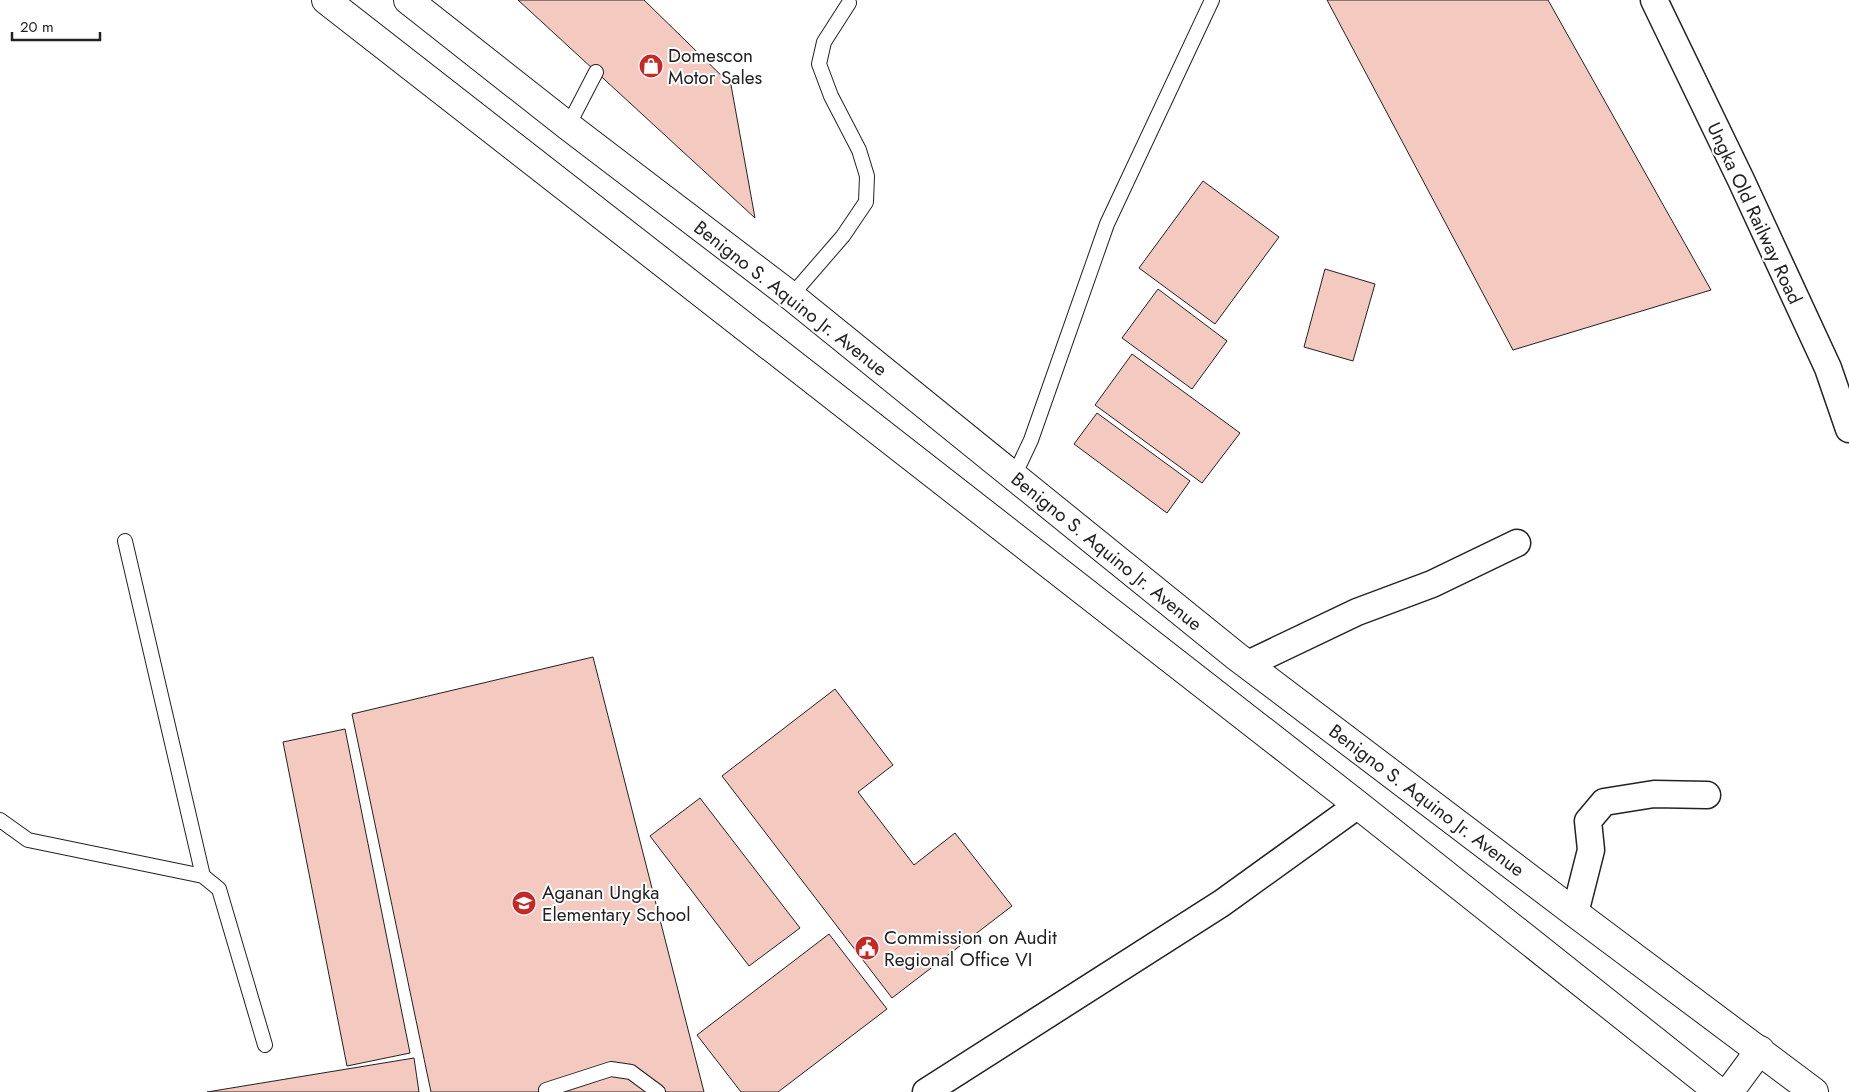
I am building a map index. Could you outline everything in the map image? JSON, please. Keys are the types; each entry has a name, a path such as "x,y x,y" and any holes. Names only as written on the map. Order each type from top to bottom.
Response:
{"main road":[{"path":"326,0 1209,688 1719,1092"},
{"name":"Benigno S. Aquino Jr. Avenue","path":"408,0 568,126 791,296 1242,660 1814,1092"},
{"path":"1209,688 1242,660"},
{"path":"1729,1092 1760,1050"}],"street":[{"name":"Ungka Old Railway Road","path":"1654,0 1741,180 1828,368 1849,429"},
{"path":"1242,660 1432,584 1517,544"},
{"path":"1575,913 1590,850 1588,821 1604,802 1654,794 1707,795"},
{"path":"926,1092 1222,903 1358,805"}],"lane":[{"path":"1014,476 1031,440 1107,224 1212,0"},
{"path":"791,296 843,236 866,202 867,176 862,158 831,96 820,64 824,42 849,3"},
{"path":"568,126 596,72"},
{"path":"125,541 203,876"},
{"path":"0,820 28,840 203,876 219,889 265,1045"},
{"path":"546,1090 611,1069 631,1072 658,1092"}],"building":[{"path":"518,0 644,0 731,85 755,218"},
{"path":"1327,0 1548,0 1711,290 1513,350"},
{"path":"1203,181 1279,237 1215,324 1139,268"},
{"path":"1325,269 1375,284 1353,361 1304,347"},
{"path":"1158,289 1227,341 1192,389 1122,338"},
{"path":"1132,354 1240,433 1202,483 1095,405"},
{"path":"1097,413 1190,481 1167,513 1074,444"},
{"name":"Aganan Ungka Elementary School","path":"593,657 704,1092 431,1092 352,714"},
{"path":"835,689 893,765 858,792 914,865 955,833 1012,906 892,998 722,776"},
{"path":"345,729 410,1053 347,1066 283,742"},
{"path":"700,798 800,928 749,966 650,836"},
{"path":"829,934 887,1009 778,1092 741,1092 697,1035"},
{"path":"414,1058 419,1092 207,1092"}],"place":[{"name":"Domescon Motor Sales","path":"651,66"},
{"name":"Aganan Ungka Elementary School","path":"524,903"},
{"name":"Commission on Audit Regional Office VI","path":"867,948"}]}
